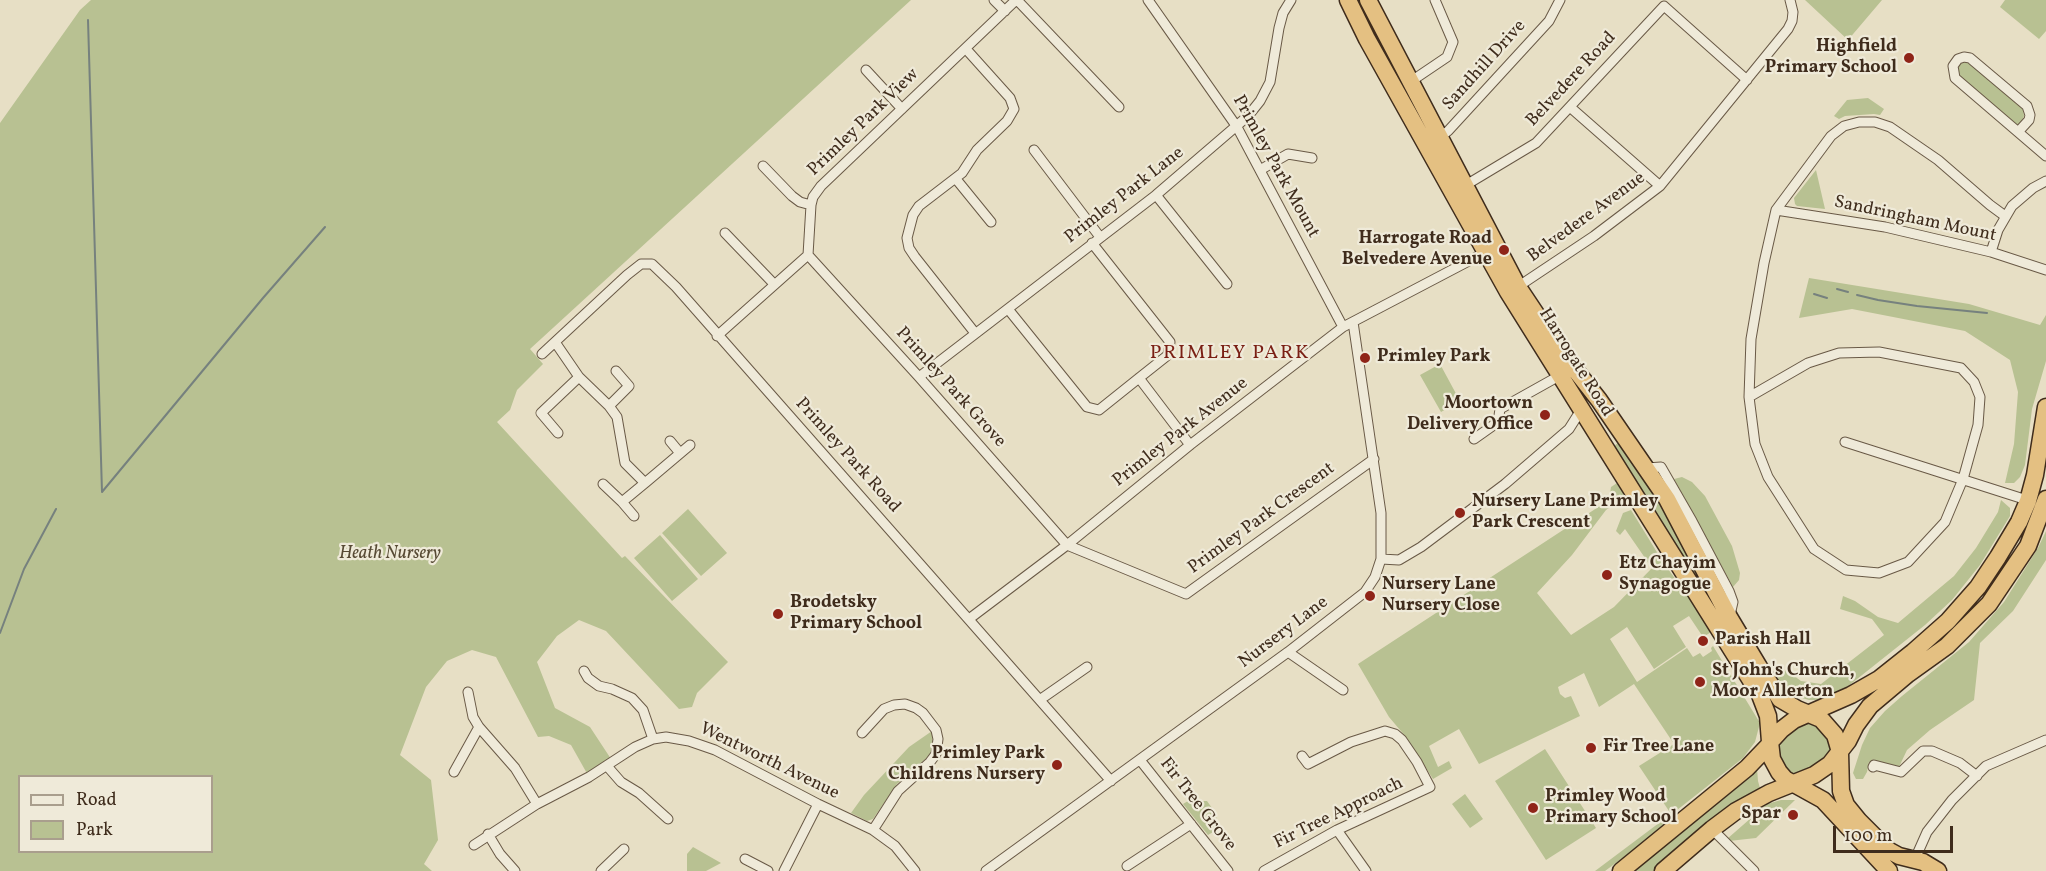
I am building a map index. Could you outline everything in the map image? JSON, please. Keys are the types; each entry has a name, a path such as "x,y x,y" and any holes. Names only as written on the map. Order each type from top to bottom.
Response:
{"highway":[{"name":"Harrogate Road","path":"1368,0 1410,82 1433,141 1485,252 1548,334 1566,371 1617,425 1647,468 1667,499 1730,617 1780,699 1808,714"},
{"name":"Harrogate Road","path":"1354,3 1433,141 1466,185 1513,289"},
{"name":"Harrogate Road","path":"1566,371 1577,404 1760,695 1768,716 1769,743"},
{"path":"1663,871 1712,829 1755,800 1823,770 1840,752 1856,725 1874,702 1947,646 1989,604 2028,546 2039,501 2035,475 2046,407"},
{"path":"1601,442 1615,432 1617,425"},
{"path":"1622,871 1748,768 1788,724 1880,679 1948,621 1978,587 2019,522 2039,501"},
{"path":"1808,714 1821,719 1832,729 1840,752 1841,791 1850,811 1888,850 1924,868"},
{"path":"1769,743 1774,766 1785,778 1823,800 1889,871"}],"street":[{"path":"994,0 1005,11"},
{"path":"1016,0 1119,107"},
{"name":"Primley Park View","path":"807,255 811,205 813,197 821,186 1016,0"},
{"name":"Primley Park Mount","path":"1148,0 1237,127 1343,327"},
{"name":"Primley Park Lane","path":"919,376 1156,195 1237,127 1260,101 1270,82 1279,28 1283,13 1291,0"},
{"path":"1410,82 1447,57 1453,42 1435,0"},
{"name":"Sandhill Drive","path":"1433,141 1456,123 1549,21 1560,0"},
{"name":"Belvedere Avenue","path":"1513,289 1594,236 1660,186 1788,29 1793,12 1790,0"},
{"path":"1664,3 1747,80"},
{"name":"Belvedere Road","path":"1466,185 1536,143 1664,3"},
{"path":"966,49 1010,99 1014,109 1007,121 982,144 956,178 919,206 909,224 907,238 909,248 915,257 975,333"},
{"path":"2019,131 2029,120 2027,106 1970,58 1958,59 1953,70 1955,78 2046,156"},
{"path":"866,70 902,109"},
{"path":"1570,107 1660,186"},
{"path":"1749,397 1808,363 1839,353 1879,352 1961,368 1974,382 1980,397 1978,425 1963,479 1945,522 1908,562 1879,573 1846,570 1814,549 1768,477 1755,444 1749,397 1751,339 1776,210 1831,136 1844,126 1859,122 1875,122 1890,127 1938,160 1989,205 2005,216"},
{"path":"1008,309 1087,407 1098,410 1168,355 1170,342 1034,150"},
{"path":"1260,170 1288,154 1312,158"},
{"path":"763,166 795,199 811,205"},
{"path":"956,178 991,222"},
{"path":"1991,252 2005,216 2022,196 2046,181"},
{"path":"1156,195 1227,284"},
{"name":"Sandringham Mount","path":"1776,210 1885,227 1991,252 2046,270"},
{"path":"725,233 774,284"},
{"name":"Primley Park Avenue","path":"969,619 1343,327 1485,252"},
{"path":"717,336 807,255"},
{"name":"Primley Park Grove","path":"807,255 919,376 1067,544"},
{"name":"Primley Park Road","path":"542,354 627,275 641,264 652,264 676,288 1111,780"},
{"path":"1353,322 1381,513 1381,559 1399,560 1430,540 1505,484 1569,429 1577,404"},
{"path":"555,342 579,377 617,417 625,463 645,483"},
{"path":"609,406 629,386 616,371"},
{"path":"1474,439 1498,422 1500,410 1566,371"},
{"path":"558,433 541,413 579,377"},
{"path":"1138,378 1190,445"},
{"path":"670,441 680,453"},
{"path":"1845,442 2039,501"},
{"path":"622,502 690,444"},
{"name":"Primley Park Crescent","path":"1067,544 1186,594 1374,459"},
{"path":"603,484 634,516"},
{"name":"Nursery Lane","path":"986,871 1288,652 1365,592 1375,577 1381,559"},
{"path":"1288,652 1342,690"},
{"path":"1041,699 1087,667"},
{"path":"584,671 588,678 599,686 632,698 643,710 653,739"},
{"path":"468,692 473,717 479,727 515,768 537,804"},
{"path":"862,733 884,709 905,704 923,713 936,730 938,739 936,754 898,791 873,830"},
{"path":"454,772 479,727"},
{"name":"Fir Tree Approach","path":"1264,871 1337,830 1430,787 1402,740 1395,734 1385,731 1351,742 1308,764 1302,756"},
{"name":"Wentworth Avenue","path":"474,845 537,804 607,766 635,747 653,739 666,737 689,741 715,750 873,830 895,846 915,871"},
{"path":"1924,868 1927,832 1952,800 1986,766 2046,740"},
{"path":"1873,767 1874,765 1901,772 1923,751 1932,751 1960,763 1977,776"},
{"name":"Fir Tree Grove","path":"1140,760 1228,871"},
{"path":"607,766 621,782 639,793 668,819"},
{"path":"784,871 818,804"},
{"path":"1127,866 1191,824"},
{"path":"1712,829 1754,871"},
{"path":"1337,830 1366,871"},
{"path":"488,834 500,854 515,871"},
{"path":"1615,871 1663,836"},
{"path":"601,871 624,849"},
{"path":"745,859 768,871"}],"green space":[{"name":"Heath Nursery","path":"91,0 911,0 530,349 543,364 517,390 510,410 497,422 622,558 625,556 728,662 697,693 692,707 679,709 606,631 579,620 557,636 537,662 555,708 590,727 613,762 589,777 571,745 549,736 538,737 496,657 472,650 447,661 426,687 400,755 431,780 438,840 424,864 432,871 0,871 0,123 80,10"},
{"path":"1805,0 1882,0 1848,40"},
{"path":"2005,0 2046,0 2046,31 2039,39 2000,7"},
{"path":"1967,60 2023,107 2024,116 2021,123 2018,125 2011,121 1960,78 1958,66"},
{"path":"1868,98 1884,109 1880,115 1845,116 1839,119 1834,116 1847,100"},
{"path":"1816,170 1825,209 1797,206 1794,198"},
{"path":"1809,278 1969,304 2040,325 2046,315 2046,361 2032,409 2025,465 2020,477 2014,483 2005,483 2014,444 2018,392 2010,360 1965,331 1852,309 1799,318"},
{"path":"1440,364 1460,401 1441,412 1420,375"},
{"path":"1619,442 1648,476 1725,618 1719,621 1613,447"},
{"path":"1682,477 1692,482 1705,496 1732,546 1740,573 1739,580 1733,587 1674,479"},
{"path":"1617,483 1625,496 1606,510 1572,555 1537,593 1571,635 1614,607 1652,568 1625,529 1620,535 1616,531 1623,513 1631,510 1663,562 1713,631 1703,637 1689,616 1673,626 1686,647 1654,669 1627,627 1610,639 1637,682 1687,648 1693,657 1700,653 1703,657 1712,651 1713,646 1760,723 1755,742 1743,758 1672,814 1675,819 1605,871 1595,871 1671,814 1639,766 1674,744 1634,684 1599,707 1584,673 1558,687 1560,694 1565,698 1571,696 1580,716 1479,764 1459,729 1429,746 1438,767 1449,761 1452,768 1433,779 1406,737 1389,717 1358,664 1609,500 1611,487"},
{"path":"2001,500 2010,508 2010,516 1980,565 1952,600 1925,625 1842,691 1827,700 1809,700 1783,690 1774,680 1786,670 1801,681 1821,684 1884,635 1872,619 1840,609 1843,596 1855,601 1878,617 1898,623 1954,576 1976,548 1998,512"},
{"path":"688,509 727,553 701,576 662,533"},
{"path":"2046,531 2046,560 2013,611 1980,643 1974,700 1930,730 1907,750 1898,769 1869,762 1863,779 1856,779 1853,773 1870,728 1902,696 1969,642 2004,602"},
{"path":"660,535 698,579 672,601 634,558"},
{"path":"1806,723 1823,728 1833,747 1826,760 1801,773 1794,774 1786,769 1779,758 1778,744 1792,729"},
{"path":"932,731 933,747 930,755 897,784 873,819 867,821 851,813 864,795 909,747"},
{"path":"1545,749 1596,828 1546,860 1495,781"},
{"path":"1757,768 1761,792 1656,871 1629,871"},
{"path":"1465,794 1483,819 1470,828 1452,804"},
{"path":"1781,800 1795,800 1756,838 1729,841 1727,839 1767,804"},
{"path":"1188,801 1207,801 1217,815 1213,832 1208,835 1183,804"},
{"path":"693,847 721,863 706,871 687,871 687,854"}],"waterway":[{"path":"88,20 102,492 325,227"},
{"path":"1837,289 1848,292"},
{"path":"1814,294 1827,298"},
{"path":"1857,295 1917,306 1987,313"},
{"path":"0,633 24,569 56,509"}],"place":[{"name":"Highfield Primary School","path":"1909,58"},
{"name":"Harrogate Road Belvedere Avenue","path":"1504,250"},
{"name":"Primley Park","path":"1365,358"},
{"name":"Moortown Delivery Office","path":"1545,415"},
{"name":"Nursery Lane Primley Park Crescent","path":"1460,513"},
{"name":"Etz Chayim Synagogue","path":"1607,575"},
{"name":"Nursery Lane Nursery Close","path":"1370,596"},
{"name":"Brodetsky Primary School","path":"778,614"},
{"name":"Parish Hall","path":"1703,641"},
{"name":"St John's Church, Moor Allerton","path":"1700,682"},
{"name":"Fir Tree Lane","path":"1591,748"},
{"name":"Primley Park Childrens Nursery","path":"1057,765"},
{"name":"Primley Wood Primary School","path":"1533,808"},
{"name":"Spar","path":"1793,815"}],"district":[{"name":"PRIMLEY PARK","path":"1230,354"}]}
